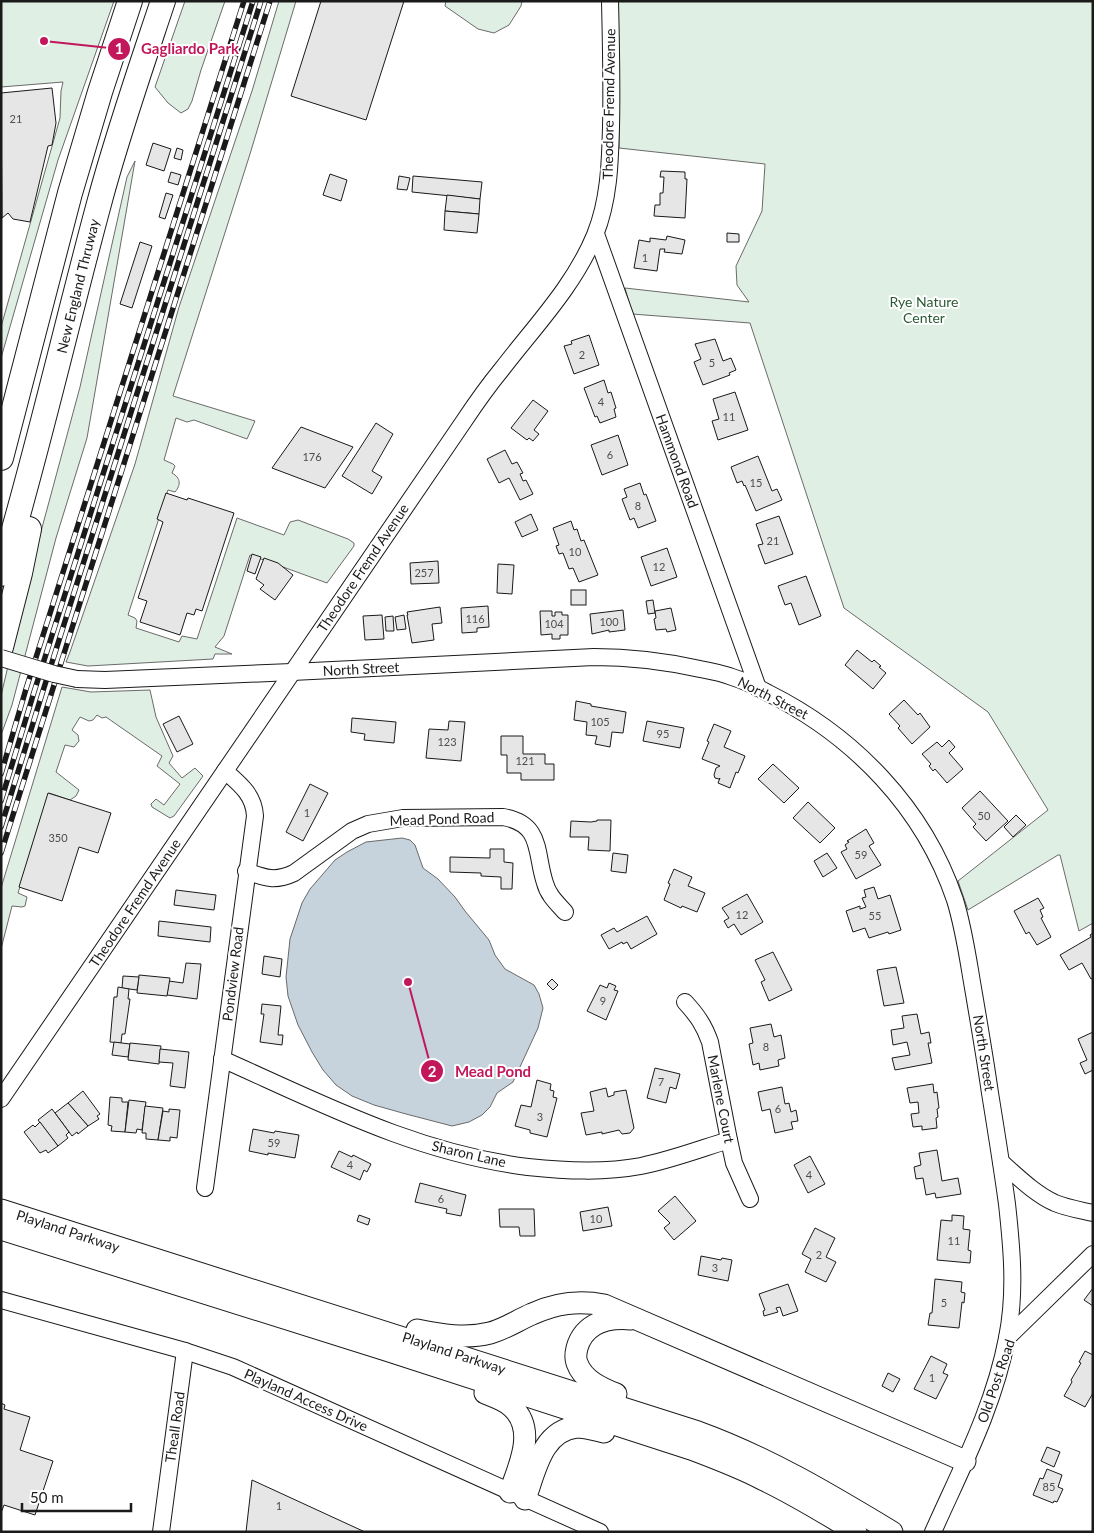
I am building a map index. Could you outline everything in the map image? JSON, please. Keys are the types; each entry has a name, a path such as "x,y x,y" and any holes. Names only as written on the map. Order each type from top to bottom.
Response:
{"highway":[{"path":"1,458 84,142 130,1"},
{"name":"New England Thruway","path":"1,574 21,508 103,190 128,107 164,1"},
{"path":"1,424 43,296"},
{"path":"1,647 20,573 33,508 42,461 48,405"}],"main road":[{"name":"Playland Parkway","path":"1,1210 698,1432 746,1451 795,1475 892,1532"},
{"name":"Playland Parkway","path":"1,1229 667,1440 716,1458 771,1484 856,1532"},
{"path":"341,1317 442,1335 460,1336 490,1333 548,1308 562,1304 590,1302 604,1305 965,1461"},
{"path":"637,1319 620,1318 595,1324 585,1332 579,1342 576,1353 577,1364 593,1383 698,1432"},
{"path":"386,1350 498,1398 512,1406 520,1416 525,1440 517,1495"},
{"path":"517,1495 548,1442 556,1434 566,1429 590,1428 716,1458"}],"street":[{"name":"Theodore Fremd Avenue","path":"1,1099 464,421 502,368 566,288 577,270 596,234 606,199 609,180 612,98 610,1"},
{"name":"Hammond Road","path":"596,234 758,688"},
{"name":"North Street","path":"1,658 77,679 105,680 623,657 696,668 732,677 788,703 824,726 867,761 902,802 919,826 933,851 954,900 963,933 1002,1162 1012,1247 1013,1274 1012,1303 1007,1338"},
{"name":"Pondview Road","path":"205,1188 254,816 254,807 250,796 225,771"},
{"name":"Mead Pond Road","path":"246,871 271,879 284,878 294,873 352,831 368,824 403,818 503,817 515,819 525,824 532,832 548,892 565,912"},
{"name":"Marlene Court","path":"685,1002 704,1026 710,1042 728,1140 734,1163 750,1199"},
{"name":"Sharon Lane","path":"222,1059 324,1106 390,1133 450,1152 515,1165 570,1171 617,1169 642,1166 666,1160 728,1140"},
{"path":"1002,1162 1028,1185 1054,1202 1093,1213"},
{"name":"Old Post Road","path":"933,1532 990,1401 1007,1338 1093,1254"},
{"name":"Playland Access Drive","path":"1,1300 212,1359 254,1375 600,1532"},
{"name":"Theall Road","path":"161,1532 185,1351"}],"green space":[{"path":"1,1 114,1 58,160 1,358 1,327 60,118 63,82 1,87"},
{"path":"185,1 225,1 192,101 188,109 181,113 168,103 155,87"},
{"path":"279,1 296,1 250,154 173,396 255,421 247,439 194,420 187,422 176,418 164,460 175,466 172,473 177,477 179,484 175,492 168,490 128,615 137,621 136,628 179,642 182,636 197,639 237,518 284,535 290,522 298,520 348,539 354,543 354,546 327,583 250,555 224,636 215,647 232,654 215,654 213,659 88,666 66,662 135,464 179,307 252,91"},
{"path":"446,1 522,1 521,6 509,25 494,33 478,29 445,6"},
{"name":"Rye Nature Center","path":"618,1 1093,1 1093,923 1079,931 1060,855 968,910 958,881 1048,810 988,712 844,608 750,323 632,314 625,288 749,302 737,285 736,266 762,211 765,164 619,148"},
{"path":"135,161 87,438 56,538 12,705 1,735 1,696 29,576 80,387 127,177"},
{"path":"62,687 91,692 150,690 156,717 173,756 169,763 182,778 195,768 203,776 174,816 170,818 152,807 151,804 156,799 164,805 180,784 157,766 162,756 106,717 102,718 97,715 93,720 89,721 80,717 72,730 78,735 79,741 74,747 65,745 56,772 79,790 76,796 70,800 49,793 18,893 27,897 25,906 12,906 1,949 1,888"}],"shaded area":[{"path":"402,838 410,840 415,845 423,868 438,879 455,897 489,940 495,955 505,969 534,985 543,1008 538,1028 513,1082 497,1093 490,1107 482,1115 469,1122 452,1126 374,1105 352,1096 336,1085 323,1070 312,1052 298,1025 288,996 286,977 290,939 302,903 310,889 335,860 347,852 366,842"}],"building":[{"path":"321,1 404,1 366,120 291,96"},
{"path":"52,88 56,123 52,145 48,146 30,222 13,219 8,213 2,218 1,93"},
{"path":"153,143 171,149 164,171 146,165"},
{"path":"177,148 183,150 181,160 174,158"},
{"path":"661,171 685,172 685,179 687,179 685,218 654,216 655,205 660,205 660,193 663,193 664,177 660,177"},
{"path":"171,172 181,175 178,185 168,182"},
{"path":"330,174 347,180 341,201 323,195"},
{"path":"399,176 410,178 407,190 397,189"},
{"path":"413,176 482,182 480,199 412,192"},
{"path":"166,193 173,195 165,219 159,217"},
{"path":"447,195 480,199 479,214 445,211"},
{"path":"445,211 479,214 477,233 444,230"},
{"path":"727,233 739,234 739,242 727,242"},
{"path":"667,236 685,240 682,254 664,252 665,249 660,249 657,271 634,268 639,240 650,242 650,238 666,240"},
{"path":"140,242 152,246 132,308 120,304"},
{"path":"589,335 599,365 574,374 564,346 572,344 571,341"},
{"path":"715,339 723,361 731,358 736,370 729,373 730,375 703,385 694,362 701,359 695,344"},
{"path":"604,380 608,393 611,392 616,408 614,409 616,417 600,423 597,416 595,417 584,388"},
{"path":"735,392 748,430 718,440 712,421 719,419 713,399"},
{"path":"533,400 548,411 534,430 539,434 533,441 529,438 527,440 511,428"},
{"path":"376,423 393,434 372,471 382,477 372,494 342,476"},
{"path":"301,427 353,447 325,488 272,468"},
{"path":"618,435 628,465 602,475 591,445"},
{"path":"505,450 512,464 517,462 523,473 520,474 523,481 526,480 533,494 520,500 509,478 499,483 487,459"},
{"path":"758,456 772,491 777,489 782,500 756,511 745,485 742,481 737,483 731,467"},
{"path":"640,483 656,521 638,528 634,518 630,520 622,499 627,497 624,489"},
{"path":"166,493 234,513 202,611 196,609 194,615 187,613 180,635 140,622 147,601 138,598 163,522 157,519"},
{"path":"531,514 538,530 522,537 515,522"},
{"path":"779,516 793,554 765,564 758,545 763,544 756,524"},
{"path":"571,521 574,530 577,529 581,541 584,540 598,575 579,582 573,568 569,569 563,553 559,554 556,546 559,545 553,528"},
{"path":"667,548 677,577 651,586 641,557"},
{"path":"252,554 261,557 255,574 247,571"},
{"path":"264,558 278,563 293,575 275,600 260,589 264,585 256,579"},
{"path":"438,561 439,583 411,584 410,563"},
{"path":"498,564 514,565 512,594 497,593"},
{"path":"806,576 821,616 799,625 791,603 785,605 778,586"},
{"path":"571,590 586,590 586,605 571,605"},
{"path":"653,600 655,613 648,614 646,601"},
{"path":"488,606 489,627 477,628 477,632 462,633 461,608"},
{"path":"440,607 442,623 432,624 434,640 412,643 407,612"},
{"path":"671,608 676,630 667,632 666,629 656,630 655,611"},
{"path":"623,610 625,630 609,632 609,630 592,634 590,614"},
{"path":"540,611 552,611 552,616 555,616 555,612 562,612 562,615 568,615 568,635 560,635 560,639 552,639 552,634 541,635"},
{"path":"382,615 384,639 365,640 363,616"},
{"path":"404,615 406,629 397,630 395,617"},
{"path":"393,616 394,631 386,631 385,617"},
{"path":"857,650 872,662 874,660 886,673 873,689 845,665"},
{"path":"904,700 918,715 920,713 930,727 912,744 889,714"},
{"path":"576,701 591,704 591,706 626,712 623,733 612,732 610,747 595,744 597,736 586,735 587,722 574,720"},
{"path":"179,716 193,744 177,752 163,724"},
{"path":"352,718 396,722 394,743 364,740 365,734 351,732"},
{"path":"449,721 465,722 461,761 426,758 429,729 448,730"},
{"path":"647,721 684,728 680,748 643,741"},
{"path":"714,724 731,731 724,747 745,756 730,788 718,783 720,778 715,778 716,768 720,766 702,759"},
{"path":"501,736 523,736 523,754 545,754 545,764 554,764 554,780 521,780 521,773 507,773 507,755 501,755"},
{"path":"949,740 955,747 949,753 963,769 947,783 935,769 933,771 929,766 931,764 922,754 937,742 942,747"},
{"path":"773,764 799,788 784,803 758,779"},
{"path":"310,784 328,793 303,841 286,832"},
{"path":"980,791 1008,821 986,841 973,827 976,824 962,808"},
{"path":"48,793 111,813 98,853 79,847 62,901 19,887"},
{"path":"808,802 835,828 820,843 793,818"},
{"path":"1016,815 1026,825 1013,837 1004,827"},
{"path":"611,820 610,851 588,850 589,837 570,837 571,821 591,822"},
{"path":"866,829 874,843 869,846 881,865 856,879 841,852 847,849 845,845 849,842 847,841"},
{"path":"490,849 504,849 504,862 513,863 512,889 501,889 501,877 481,876 481,873 450,872 450,857 490,858"},
{"path":"613,853 628,855 626,873 611,871"},
{"path":"827,853 837,868 823,877 814,861"},
{"path":"674,869 692,877 688,886 705,893 697,912 682,906 681,908 664,900"},
{"path":"874,887 878,899 890,895 901,930 869,938 865,928 853,932 846,911 860,906 860,909 866,907 862,898 866,897 864,890"},
{"path":"176,890 216,895 214,910 174,905"},
{"path":"747,894 763,922 741,935 734,924 728,928 724,921 729,918 722,908"},
{"path":"1038,898 1044,908 1040,910 1043,917 1041,918 1051,937 1037,945 1029,932 1026,934 1014,911"},
{"path":"647,916 657,934 631,949 627,942 623,944 622,942 609,949 601,935 614,928 617,932"},
{"path":"159,921 211,927 210,942 158,936"},
{"path":"1093,933 1093,978 1091,979 1082,963 1069,970 1060,955 1091,937 1090,935"},
{"path":"773,952 792,990 769,1001 761,982 765,980 755,960"},
{"path":"264,956 282,959 280,977 262,974"},
{"path":"186,963 201,964 197,999 167,995 169,981 183,983"},
{"path":"896,967 904,1003 884,1006 877,970"},
{"path":"139,975 170,978 167,996 137,993"},
{"path":"123,976 139,977 137,990 122,988"},
{"path":"552,979 558,985 553,990 547,984"},
{"path":"609,983 616,986 614,990 618,991 606,1020 587,1011 600,985 607,988"},
{"path":"118,987 129,989 128,999 130,999 125,1034 122,1034 121,1043 110,1042 114,997 117,997"},
{"path":"262,1004 281,1006 278,1035 283,1035 282,1045 260,1042 264,1014 261,1014"},
{"path":"917,1014 921,1034 929,1032 931,1043 928,1043 932,1063 895,1070 892,1058 910,1055 907,1042 893,1045 891,1030 904,1028 902,1016"},
{"path":"771,1024 774,1037 781,1035 785,1058 778,1060 779,1066 760,1070 759,1063 753,1065 749,1044 753,1043 750,1028"},
{"path":"1093,1032 1093,1070 1085,1074 1080,1063 1087,1060 1078,1039"},
{"path":"114,1042 130,1044 128,1057 112,1055"},
{"path":"130,1043 161,1046 159,1064 128,1060"},
{"path":"160,1049 189,1052 185,1088 170,1086 173,1063 159,1062"},
{"path":"655,1068 680,1074 676,1089 670,1087 666,1103 647,1098"},
{"path":"537,1080 551,1084 550,1090 554,1091 553,1097 557,1098 547,1137 530,1133 530,1130 515,1126 521,1105 531,1107"},
{"path":"933,1084 934,1093 937,1092 939,1108 937,1109 938,1117 936,1118 937,1128 922,1130 922,1126 913,1127 911,1114 919,1113 918,1102 910,1103 907,1088"},
{"path":"782,1087 785,1104 789,1103 791,1112 796,1110 798,1121 791,1122 793,1129 775,1133 770,1109 762,1111 758,1092"},
{"path":"606,1088 608,1097 614,1095 614,1092 626,1090 634,1128 630,1133 622,1134 619,1130 586,1135 581,1113 594,1111 590,1092"},
{"path":"83,1091 100,1114 97,1116 99,1119 88,1126 68,1103"},
{"path":"110,1097 122,1098 122,1102 128,1102 125,1132 111,1131 112,1126 108,1125"},
{"path":"129,1100 146,1102 142,1130 137,1129 136,1133 125,1132"},
{"path":"68,1103 88,1126 72,1136 55,1113"},
{"path":"145,1106 163,1108 158,1140 146,1139 146,1133 142,1133"},
{"path":"52,1109 69,1132 66,1135 68,1138 58,1146 38,1120"},
{"path":"169,1109 180,1110 177,1138 170,1137 170,1141 158,1140 163,1111 169,1112"},
{"path":"40,1122 58,1146 48,1153 46,1150 40,1153 24,1132 33,1125 35,1127"},
{"path":"253,1129 299,1135 295,1158 249,1151"},
{"path":"937,1150 942,1181 958,1178 961,1194 936,1198 935,1193 926,1195 923,1178 916,1179 914,1167 921,1165 919,1153"},
{"path":"339,1151 352,1157 353,1155 371,1164 367,1172 364,1170 360,1180 331,1167"},
{"path":"810,1156 825,1184 808,1193 794,1165"},
{"path":"420,1183 466,1195 461,1216 446,1213 447,1209 415,1202"},
{"path":"675,1196 696,1221 674,1240 664,1228 670,1223 658,1211"},
{"path":"608,1207 612,1226 583,1231 580,1212"},
{"path":"499,1209 534,1209 535,1236 520,1236 519,1227 500,1227"},
{"path":"359,1215 370,1219 368,1225 357,1221"},
{"path":"952,1215 964,1216 963,1229 970,1230 968,1250 971,1251 970,1263 937,1260 941,1220 952,1221"},
{"path":"815,1228 835,1238 826,1257 836,1262 826,1282 805,1272 811,1259 802,1254"},
{"path":"701,1256 732,1260 728,1281 698,1275"},
{"path":"935,1279 962,1282 961,1292 965,1293 959,1328 928,1325 930,1313 932,1313"},
{"path":"788,1284 798,1311 783,1316 780,1307 776,1308 778,1312 764,1316 763,1311 765,1310 759,1294"},
{"path":"1093,1288 1093,1306 1084,1300"},
{"path":"1085,1351 1093,1355 1093,1393 1085,1407 1064,1396"},
{"path":"931,1356 947,1364 943,1373 948,1375 936,1399 914,1389"},
{"path":"888,1373 900,1379 893,1392 882,1386"},
{"path":"1,1403 5,1405 4,1409 30,1417 20,1450 53,1461 35,1515 4,1505 1,1513"},
{"path":"1047,1447 1060,1452 1054,1467 1041,1461"},
{"path":"1047,1469 1062,1475 1058,1487 1063,1489 1057,1502 1054,1501 1053,1503 1033,1495 1040,1478 1043,1479"},
{"path":"252,1480 365,1532 246,1532"}],"railway":[{"path":"1,774 26,689 244,1"},
{"path":"1,801 253,1"},
{"path":"1,827 261,1"},
{"path":"1,853 270,1"}],"place":[{"name":"Gagliardo Park","path":"44,41"},
{"name":"Mead Pond","path":"408,982"}]}
